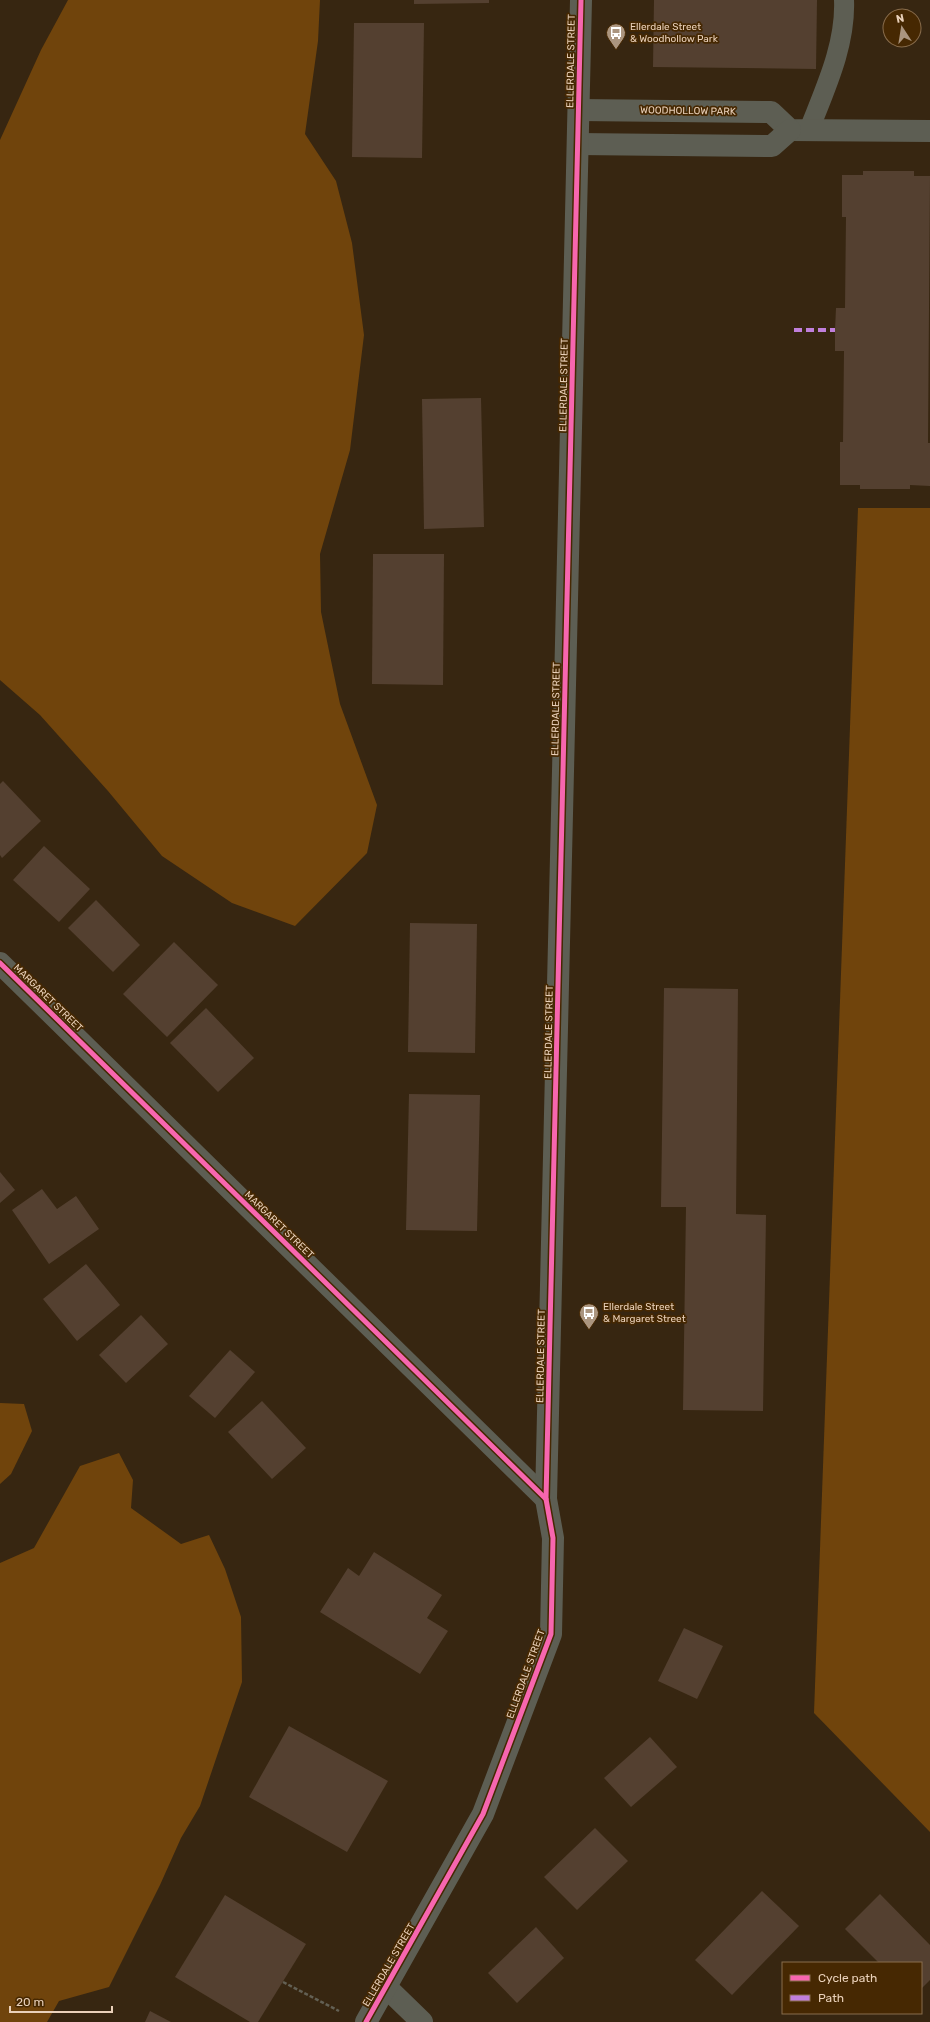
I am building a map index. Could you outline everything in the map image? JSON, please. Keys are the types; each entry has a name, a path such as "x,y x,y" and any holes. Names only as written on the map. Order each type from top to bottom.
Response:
{"street":[{"name":"ELLERDALE STREET","path":"366,2022 387,1988 483,1814 552,1634 553,1538 546,1499 581,0"},
{"name":"WOODHOLLOW PARK","path":"579,110 771,112 800,130"},
{"path":"578,144 772,146 800,130 930,130"},
{"name":"MARGARET STREET","path":"0,963 546,1499"},
{"path":"387,1988 422,2022"}],"lane":[{"path":"800,130 829,79 841,37 844,0"}],"path":[{"path":"283,1982 346,2015"}],"shaded area":[{"path":"68,0 320,0 318,41 305,134 336,181 352,243 364,335 350,450 320,554 321,612 340,704 377,805 367,853 295,926 232,903 162,856 108,791 40,715 0,680 0,140 41,50"},
{"path":"858,508 930,508 930,1832 814,1713"},
{"path":"0,1403 24,1404 32,1431 11,1474 0,1484"},
{"path":"119,1453 133,1480 131,1508 181,1544 209,1535 225,1569 241,1617 242,1682 200,1806 181,1838 160,1885 109,1987 59,2001 47,2022 0,2022 0,1563 34,1548 80,1466"}],"building":[{"path":"414,0 489,0 489,3 414,4"},
{"path":"654,0 817,0 816,69 653,67"},
{"path":"354,23 424,23 422,158 352,157"},
{"path":"863,171 914,171 914,176 930,176 928,443 930,443 930,486 910,485 910,489 860,489 860,485 840,485 840,442 843,442 844,351 835,351 835,330 836,308 845,308 846,217 842,217 842,175 863,175"},
{"path":"481,398 484,527 424,529 422,399"},
{"path":"373,554 444,554 443,685 372,684"},
{"path":"3,781 41,821 2,858 0,855 0,784"},
{"path":"44,846 90,889 59,922 13,880"},
{"path":"96,900 140,945 113,972 68,928"},
{"path":"410,923 477,924 475,1053 408,1052"},
{"path":"174,942 218,985 167,1037 123,994"},
{"path":"664,988 738,989 736,1214 766,1215 763,1411 683,1410 686,1207 661,1207"},
{"path":"206,1008 254,1058 218,1092 170,1043"},
{"path":"409,1094 480,1095 477,1231 406,1230"},
{"path":"0,1172 15,1190 0,1203"},
{"path":"42,1189 57,1209 76,1196 99,1229 49,1264 12,1210"},
{"path":"86,1264 120,1305 77,1341 43,1299"},
{"path":"141,1315 168,1344 126,1383 99,1355"},
{"path":"230,1350 255,1372 215,1418 189,1396"},
{"path":"262,1401 306,1448 272,1479 228,1432"},
{"path":"374,1552 442,1595 427,1618 448,1631 420,1674 320,1612 348,1568 359,1576"},
{"path":"684,1628 723,1646 697,1699 658,1681"},
{"path":"289,1726 388,1781 347,1852 249,1797"},
{"path":"650,1737 677,1767 631,1807 604,1778"},
{"path":"595,1828 628,1861 577,1910 544,1877"},
{"path":"762,1891 799,1926 732,1995 695,1960"},
{"path":"880,1894 930,1945 930,1980 922,1988 922,1962 878,1962 845,1929"},
{"path":"225,1895 306,1944 258,2022 250,2022 175,1977"},
{"path":"536,1927 564,1958 517,2003 488,1973"},
{"path":"150,2011 171,2022 145,2022"}],"marked path":[{"path":"794,330 835,330"}],"cycle path":[{"path":"366,2022 483,1814 551,1634 553,1538 546,1499 581,0"},
{"path":"0,963 546,1499"}],"place":[{"name":"Ellerdale Street & Woodhollow Park","path":"616,50"},
{"name":"Ellerdale Street & Margaret Street","path":"589,1330"}]}
